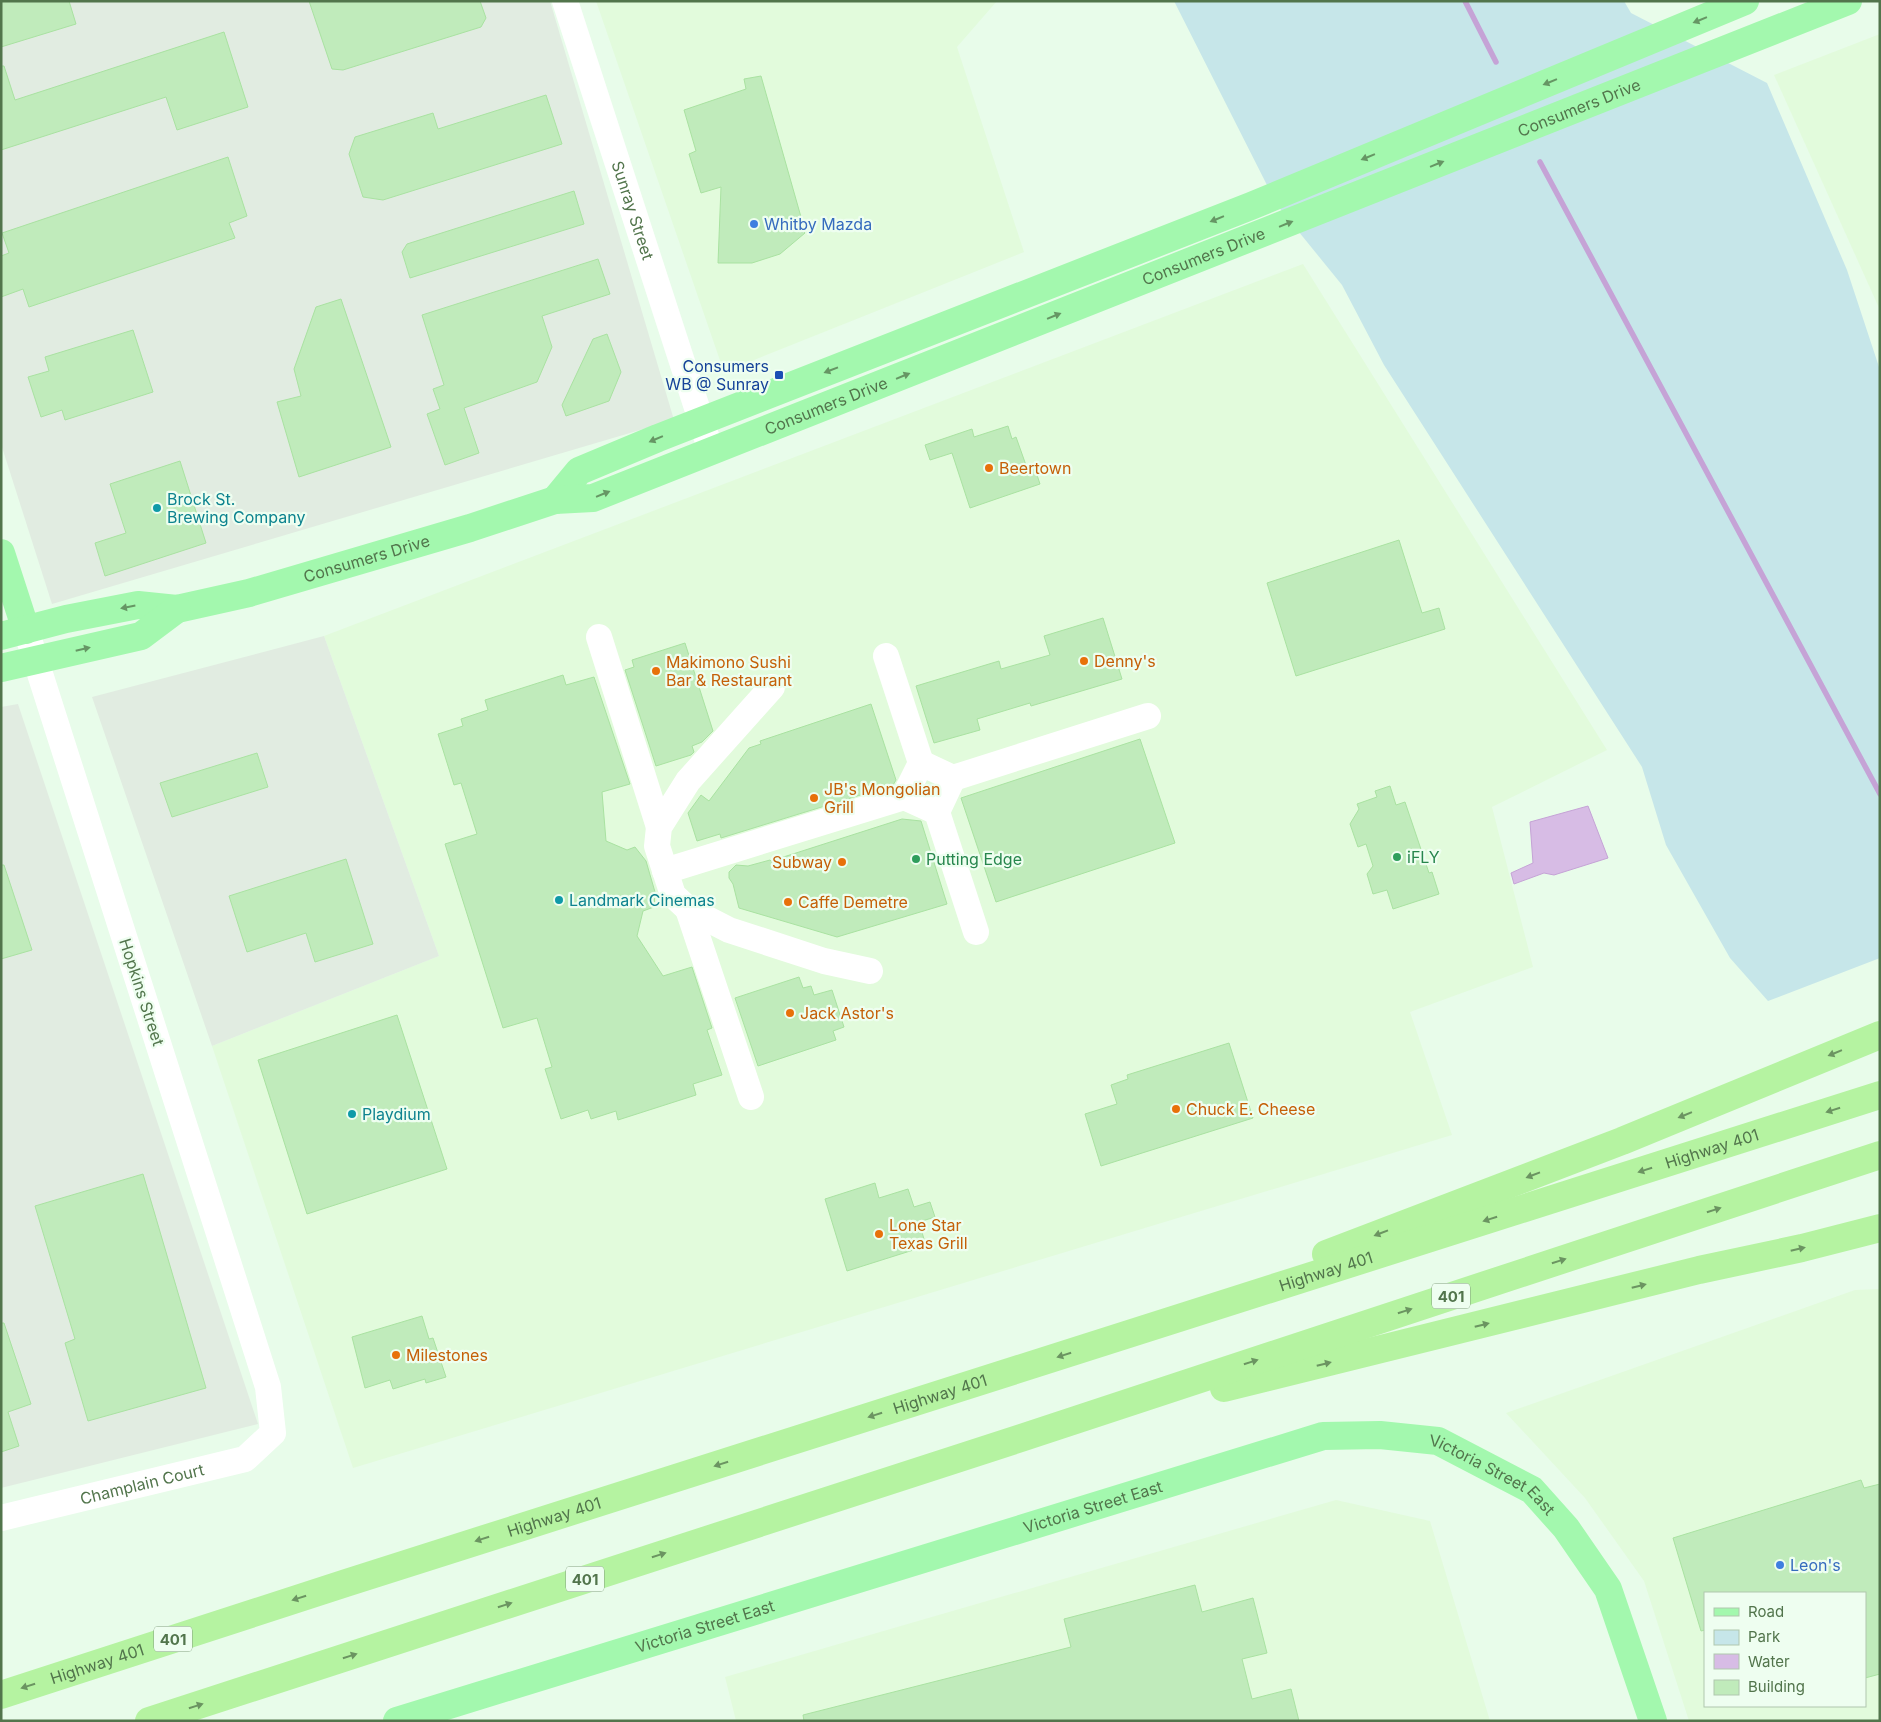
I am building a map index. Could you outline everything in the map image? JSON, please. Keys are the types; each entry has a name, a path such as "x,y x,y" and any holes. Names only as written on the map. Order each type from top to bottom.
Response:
{"highway":[{"path":"1110,1340 1328,1253 1622,1141 1880,1035"},
{"name":"Highway 401","path":"1,1695 346,1583 1880,1095"},
{"name":"401","path":"149,1721 1021,1438 1880,1155"},
{"path":"1021,1438 1880,1228"}],"main road":[{"name":"Consumers Drive","path":"555,500 579,472 701,421 1251,206 1746,1"},
{"name":"Consumers Drive","path":"14,633 66,619 138,605 177,609 249,593 358,562 555,500 592,498 1848,1"},
{"name":"Hopkins Street","path":"1,553 14,633"},
{"name":"Consumers Drive","path":"1,668 141,636 177,609"},
{"name":"Victoria Street East","path":"411,1718 1323,1436 1380,1435 1438,1441 1532,1490 1566,1528 1608,1589 1653,1721"}],"street":[{"name":"Sunray Street","path":"564,1 711,451"},
{"name":"Hopkins Street","path":"14,633 36,660 268,1387 274,1434"},
{"path":"599,637 659,827 657,846 673,895 688,909 729,930 824,962 870,971"},
{"path":"886,656 920,763 904,797"},
{"path":"659,827 688,781 772,687"},
{"path":"920,763 953,778 1148,716"},
{"path":"953,778 936,812 976,932"},
{"path":"665,871 904,797 936,812"},
{"path":"688,909 751,1098"},
{"name":"Champlain Court","path":"1,1518 245,1459 274,1434"}],"shaded area":[{"path":"1,1 550,1 674,420 52,604 1,444"},
{"path":"596,1 997,1 957,47 1024,252 724,372"},
{"path":"1880,34 1880,310 1774,75"},
{"path":"1303,264 1607,750 1492,807 1533,967 1410,1012 1452,1135 353,1468 212,1046 439,956 324,636"},
{"path":"324,636 439,956 212,1046 92,697"},
{"path":"18,704 258,1424 1,1488 1,707"},
{"path":"1880,1289 1880,1721 1689,1721 1644,1581 1585,1498 1506,1413 1855,1290"},
{"path":"1336,1500 1430,1521 1490,1721 736,1721 725,1677"}],"green space":[{"path":"1174,1 1624,1 1631,13 1767,83 1847,270 1880,370 1880,958 1768,1001 1730,958 1666,845 1642,767 1384,365 1342,285 1277,205"}],"water":[{"path":"1588,806 1608,858 1554,875 1544,873 1514,884 1511,873 1533,863 1530,822"}],"building":[{"path":"1,1 69,1 76,24 1,47"},
{"path":"309,1 480,1 486,18 481,27 343,70 332,69"},
{"path":"224,32 248,107 177,130 166,97 1,150 1,66 4,66 15,100"},
{"path":"761,76 801,217 794,221 805,233 780,254 752,263 718,263 721,187 701,193 689,154 696,151 684,110 746,89 744,79"},
{"path":"546,95 562,144 383,200 363,197 349,154 355,137 433,113 438,129"},
{"path":"228,157 247,216 229,223 235,238 29,307 23,289 1,297 1,256 9,253 2,233"},
{"path":"574,191 584,224 410,278 402,252 407,244"},
{"path":"598,259 610,294 542,316 552,347 537,382 464,408 479,453 445,465 427,414 440,409 433,389 444,385 422,315"},
{"path":"341,299 391,447 299,477 277,402 301,396 294,369 316,307"},
{"path":"133,330 153,392 65,420 62,410 41,417 28,377 49,371 45,357"},
{"path":"607,334 621,372 609,401 566,416 562,405 593,339"},
{"name":"Beertown","path":"1008,426 1012,439 1016,437 1027,468 1034,466 1040,484 970,508 952,453 930,460 925,445 972,429 974,437"},
{"name":"Brock St. Brewing Company","path":"180,461 206,543 105,576 95,543 126,533 110,484"},
{"path":"1399,540 1422,613 1439,608 1445,629 1296,676 1267,583"},
{"path":"1103,618 1122,679 1031,706 1030,703 977,719 980,730 934,743 916,686 999,661 1001,669 1050,655 1044,636"},
{"path":"685,643 713,731 702,742 692,746 694,752 691,755 656,766 625,670 634,667 632,660"},
{"name":"Landmark Cinemas","path":"563,675 566,685 594,677 630,784 602,792 606,841 627,850 635,847 646,861 655,892 654,907 643,911 637,936 663,976 692,967 712,1028 707,1030 722,1075 693,1084 696,1095 618,1120 616,1111 591,1119 588,1110 561,1119 545,1069 552,1067 537,1018 503,1028 445,844 477,834 461,783 454,785 438,734 463,726 461,719 488,710 485,700"},
{"path":"871,704 896,780 893,785 721,838 720,834 697,841 688,813 701,795 709,801 749,748 761,744 760,741"},
{"path":"1140,739 1175,843 996,902 961,798"},
{"path":"257,753 268,787 172,817 160,783"},
{"name":"iFLY","path":"1390,786 1396,805 1405,802 1429,873 1432,872 1439,894 1393,909 1387,890 1373,894 1367,874 1373,866 1366,844 1358,847 1350,824 1359,809 1357,804 1377,797 1375,791"},
{"path":"902,819 921,821 947,904 837,937 739,908 733,884 729,878 729,872 736,865 748,866 771,861"},
{"path":"346,859 373,944 315,962 306,933 247,952 229,896"},
{"path":"1,865 4,865 32,950 1,959"},
{"name":"Jack Astor's","path":"799,977 803,988 811,986 814,995 832,990 844,1027 833,1031 836,1040 758,1066 735,998"},
{"name":"Playdium","path":"397,1015 447,1169 307,1214 258,1060"},
{"name":"Chuck E. Cheese","path":"1229,1043 1253,1118 1101,1166 1085,1114 1117,1104 1111,1085 1128,1079 1127,1075"},
{"path":"143,1174 206,1388 88,1421 65,1343 75,1339 35,1206"},
{"name":"Lone Star Texas Grill","path":"875,1183 879,1198 908,1189 914,1207 930,1202 935,1217 919,1222 926,1246 847,1271 825,1199"},
{"name":"Milestones","path":"422,1316 429,1339 433,1338 446,1377 426,1383 425,1379 393,1389 390,1380 365,1388 352,1337"},
{"path":"1,1323 4,1323 31,1404 8,1412 19,1446 1,1452"},
{"name":"Leon's","path":"1861,1480 1864,1488 1880,1484 1880,1674 1866,1678 1866,1592 1704,1592 1704,1630 1701,1631 1673,1538"},
{"path":"1195,1585 1202,1612 1253,1598 1267,1653 1242,1659 1252,1699 1291,1689 1299,1721 804,1721 803,1715 1071,1647 1064,1619"}],"waterway":[{"path":"1465,1 1496,62"},
{"path":"1540,162 1880,794"}],"place":[{"name":"Whitby Mazda","path":"754,224"},
{"name":"Consumers WB @ Sunray","path":"779,375"},
{"name":"Beertown","path":"989,468"},
{"name":"Brock St. Brewing Company","path":"157,508"},
{"name":"Denny's","path":"1084,661"},
{"name":"Makimono Sushi Bar & Restaurant","path":"656,671"},
{"name":"JB's Mongolian Grill","path":"814,798"},
{"name":"iFLY","path":"1397,857"},
{"name":"Putting Edge","path":"916,859"},
{"name":"Subway","path":"842,862"},
{"name":"Landmark Cinemas","path":"559,900"},
{"name":"Caffe Demetre","path":"788,902"},
{"name":"Jack Astor's","path":"790,1013"},
{"name":"Chuck E. Cheese","path":"1176,1109"},
{"name":"Playdium","path":"352,1114"},
{"name":"Lone Star Texas Grill","path":"879,1234"},
{"name":"Milestones","path":"396,1355"},
{"name":"Leon's","path":"1780,1565"}]}
